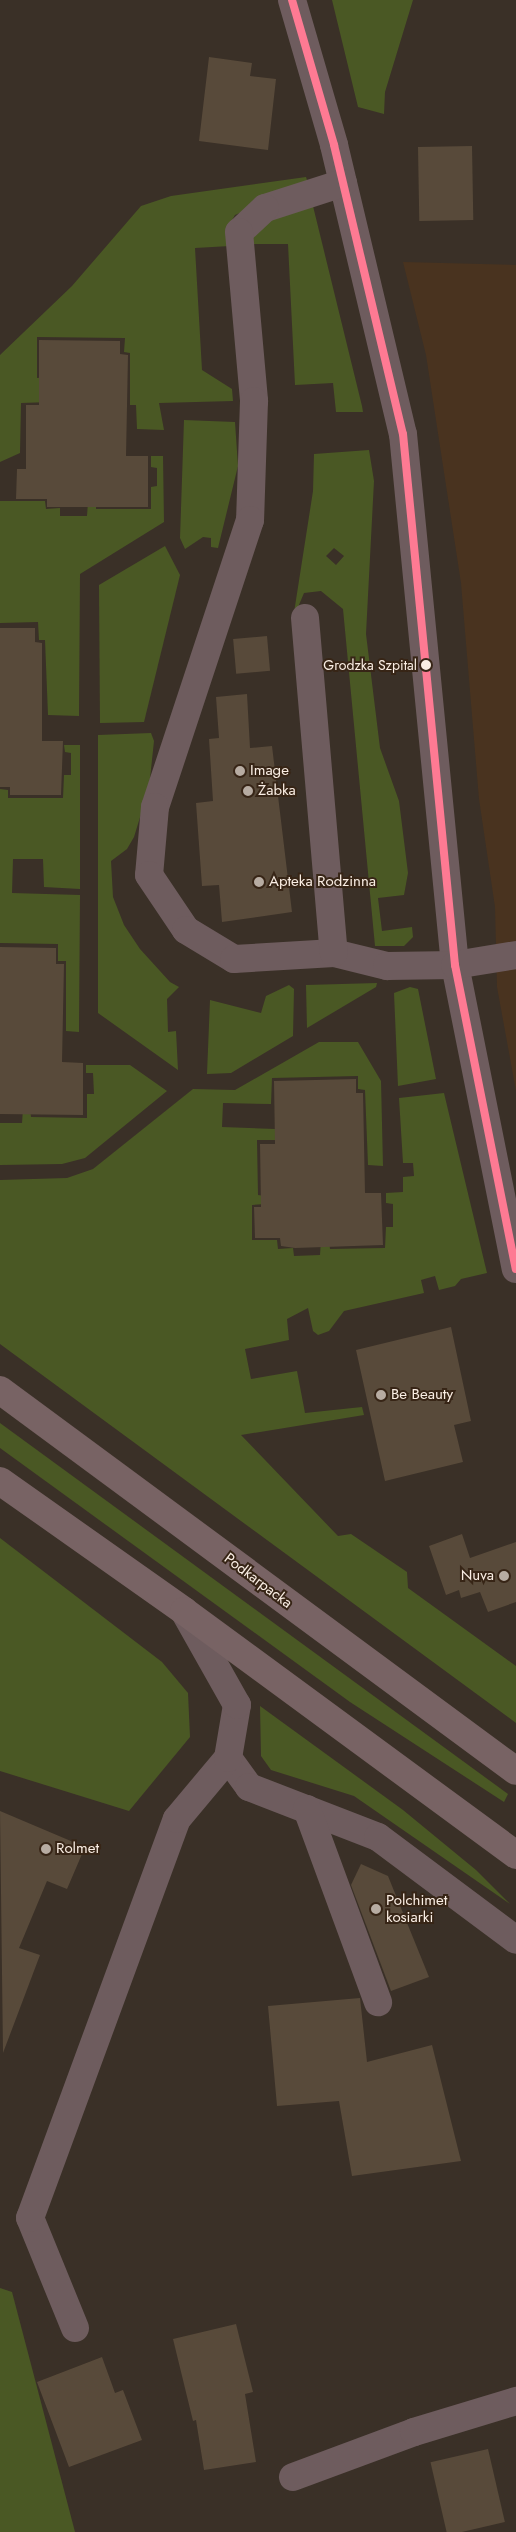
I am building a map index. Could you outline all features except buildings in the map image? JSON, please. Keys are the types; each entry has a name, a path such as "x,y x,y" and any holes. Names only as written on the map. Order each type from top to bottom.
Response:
{"main road":[{"name":"Podkarpacka","path":"0,1390 516,1771"},
{"path":"0,1481 184,1611 516,1855"}],"street":[{"path":"292,0 343,183 403,434 455,965 516,1269"},
{"path":"343,183 265,208 239,232 254,400 250,520 155,807 149,875 186,930 234,959 334,953 387,966 455,965 516,956"},
{"path":"304,618 334,953"},
{"path":"76,2328 30,2218 177,1819 228,1758 237,1706 184,1611"},
{"path":"228,1758 249,1787 378,1837 516,1940"},
{"path":"307,1810 378,2002"},
{"path":"293,2477 414,2432 516,2401"}],"shaded area":[{"path":"403,262 516,265 516,1091 497,987 495,907 479,799 461,583 426,355"}],"green space":[{"path":"332,0 413,0 385,92 384,114 358,107"},
{"path":"306,177 308,183 235,215 229,225 230,246 195,248 202,370 232,389 233,401 159,403 164,430 137,429 136,405 130,405 130,353 124,352 125,338 37,337 37,378 49,377 50,402 21,403 20,453 0,462 0,355 72,286 141,206 171,196"},
{"path":"312,202 363,412 336,412 333,383 295,385 288,244 250,244 258,226"},
{"path":"184,420 235,422 238,466 218,548 211,547 211,538 203,537 185,549 180,538"},
{"path":"369,450 374,481 366,634 380,748 399,801 408,873 404,895 378,898 382,931 412,927 413,937 404,946 375,946 343,609 321,591 304,593 293,619 313,491 314,454","holes":["334,548 344,556 336,565 326,556"]},
{"path":"151,456 163,456 164,522 80,574 79,716 48,715 45,640 39,640 38,622 0,623 0,501 45,501 46,509 60,508 60,516 87,516 88,502 96,502 96,509 151,509 151,487 157,486 157,468 151,467"},
{"path":"165,546 180,575 144,722 100,723 99,585"},
{"path":"151,733 154,741 149,788 134,837 127,849 111,861 113,897 124,925 140,949 170,982 179,987 167,999 168,1032 176,1031 178,1070 98,1013 98,735"},
{"path":"64,745 80,745 80,889 44,887 43,859 13,859 12,893 80,895 79,1032 66,1031 66,961 58,961 58,944 0,943 0,789 8,790 8,798 63,798 64,775 71,775 71,753 65,752"},
{"path":"377,983 376,987 307,1028 306,985"},
{"path":"289,985 294,989 293,1036 231,1073 207,1074 210,1000 261,1013 266,996"},
{"path":"410,987 418,989 436,1079 398,1086 394,993"},
{"path":"319,1042 358,1042 381,1081 383,1166 368,1165 365,1090 358,1089 358,1076 272,1078 271,1104 223,1103 222,1127 275,1129 275,1140 257,1140 258,1195 265,1196 265,1204 252,1205 252,1240 277,1240 278,1249 293,1248 294,1256 320,1255 321,1240 329,1240 330,1249 385,1248 386,1227 393,1227 393,1204 386,1203 386,1193 403,1192 403,1177 414,1176 413,1163 403,1163 399,1098 444,1093 487,1273 461,1279 455,1286 439,1290 435,1276 421,1280 424,1293 344,1311 329,1331 318,1335 313,1331 308,1308 287,1319 289,1340 245,1349 251,1379 297,1371 305,1413 362,1407 364,1415 241,1435 338,1536 351,1534 407,1572 408,1588 516,1666 516,1723 0,1344 0,1180 67,1178 93,1169 193,1089 235,1090"},
{"path":"86,1065 130,1065 167,1091 85,1158 62,1164 0,1165 0,1123 22,1123 23,1109 30,1109 31,1117 87,1118 87,1094 94,1094 93,1073 86,1073"},
{"path":"0,1423 508,1794 504,1802 350,1702 0,1448"},
{"path":"0,1538 162,1662 188,1693 190,1737 129,1811 0,1771"},
{"path":"260,1706 403,1810 476,1870 510,1904 354,1796 271,1770 261,1756"},
{"path":"0,2288 12,2292 75,2532 0,2532"}],"transit line":[{"path":"292,0 334,145 403,434 455,965 516,1269"}],"place":[{"name":"Grodzka Szpital","path":"426,665"},
{"name":"Image","path":"240,771"},
{"name":"Żabka","path":"248,791"},
{"name":"Apteka Rodzinna","path":"259,882"},
{"name":"Be Beauty","path":"381,1395"},
{"name":"Nuva","path":"504,1576"},
{"name":"Rolmet","path":"46,1849"},
{"name":"Polchimet kosiarki","path":"376,1909"}]}
